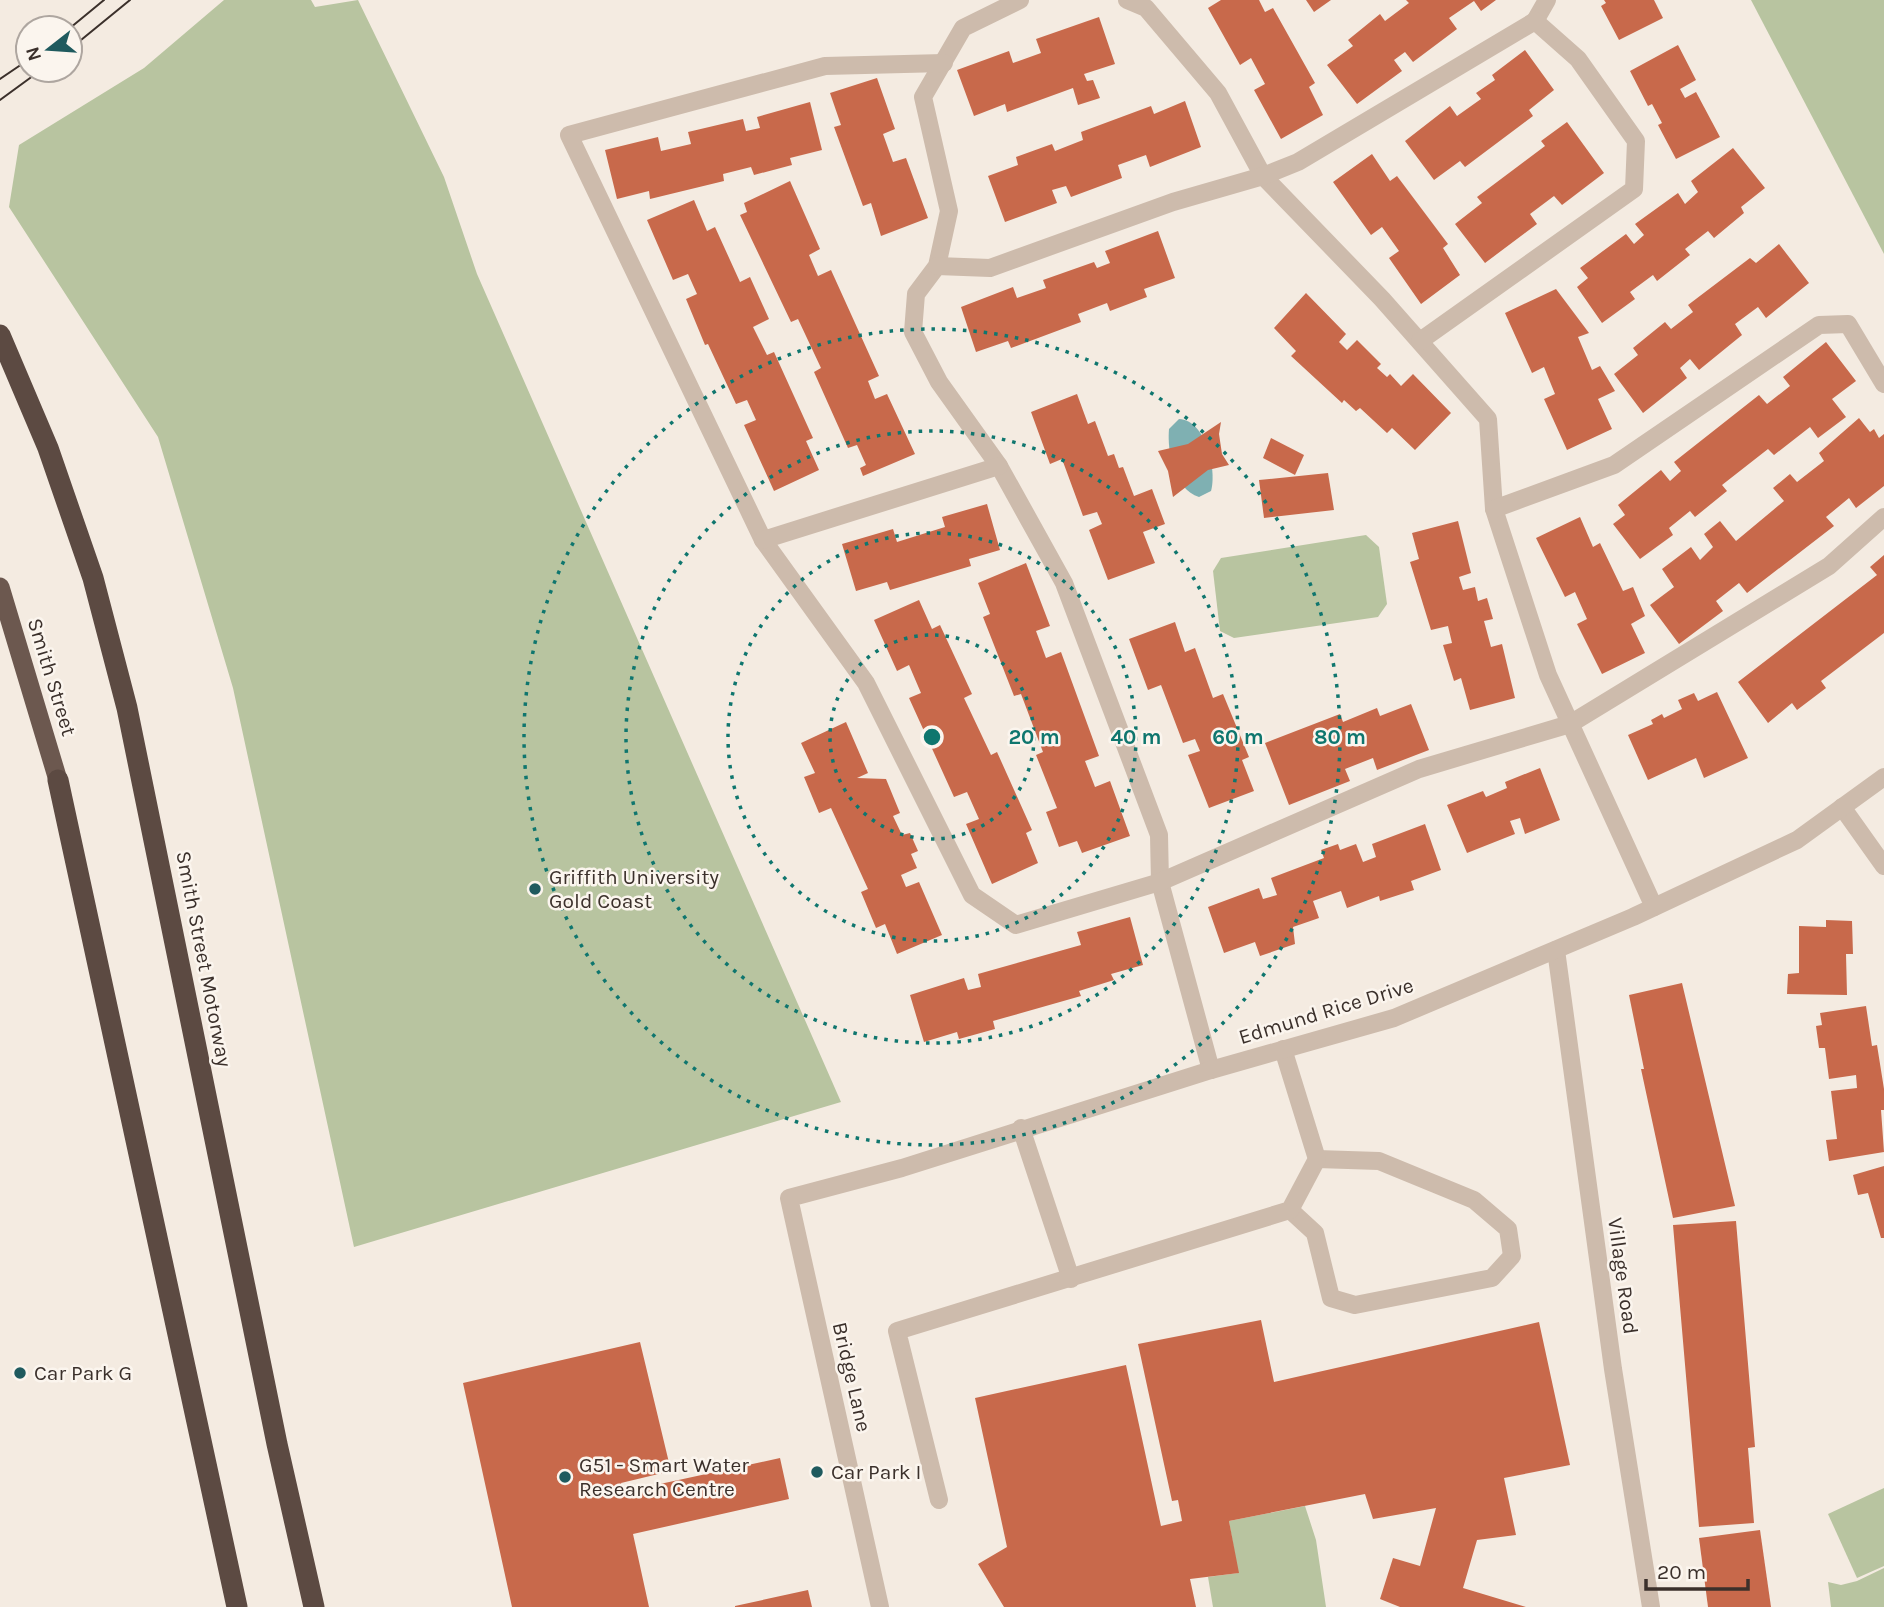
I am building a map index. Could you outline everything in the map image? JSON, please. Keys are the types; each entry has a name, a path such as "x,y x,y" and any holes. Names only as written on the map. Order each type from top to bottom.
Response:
{"highway":[{"name":"Smith Street Motorway","path":"0,335 48,449 84,552 127,708 277,1444 314,1607"},
{"name":"Smith Street","path":"0,587 58,780"},
{"path":"58,780 237,1607"}],"street":[{"path":"1020,0 963,29 923,97 949,211 937,266 916,294 913,332 939,382 999,466 1068,596 1159,835 1160,882 1211,1070"},
{"path":"1127,0 1146,8 1218,93 1263,176 1420,341 1488,419 1494,509 1548,675 1654,907"},
{"path":"937,266 990,268 1173,202 1263,176 1298,162 1535,21 1547,0"},
{"path":"1420,341 1634,189 1636,141 1578,59 1535,21"},
{"path":"944,63 825,66 569,135 763,540 866,683 972,895 1016,925 1160,882 1419,769 1570,724 1829,566 1884,517"},
{"path":"1494,509 1614,465 1819,325 1847,324 1884,384"},
{"path":"763,540 999,466"},
{"name":"Edmund Rice Drive","path":"789,1198 902,1168 1021,1128 1211,1070 1394,1018 1654,907 1797,840 1884,777"},
{"path":"1842,807 1884,866"},
{"name":"Village Road","path":"1556,950 1613,1369 1651,1607"},
{"path":"939,1500 897,1331 1290,1210 1317,1159 1283,1049"},
{"path":"1021,1128 1071,1279"},
{"path":"1290,1210 1315,1233 1331,1298 1355,1305 1492,1278 1512,1256 1508,1229 1474,1200 1379,1161 1317,1159"},
{"name":"Bridge Lane","path":"789,1198 880,1607"}],"green space":[{"name":"Griffith University Gold Coast","path":"224,0 311,0 315,7 358,0 444,177 477,274 841,1102 354,1247 233,688 158,437 9,207 19,145 144,68"},
{"path":"1751,0 1884,0 1884,254"},
{"path":"1366,535 1379,547 1387,604 1378,617 1234,638 1220,631 1213,571 1221,558"},
{"path":"1884,1488 1884,1566 1857,1578 1828,1514"},
{"path":"1305,1506 1316,1540 1326,1607 1213,1607 1208,1577 1238,1573 1229,1521"},
{"path":"1884,1568 1884,1607 1831,1607 1828,1582 1841,1585 1857,1581"}],"water":[{"path":"1179,419 1196,428 1203,437 1211,459 1211,491 1199,497 1183,486 1171,459 1169,429"}],"building":[{"path":"1221,0 1259,0 1265,12 1273,8 1315,83 1309,87 1323,115 1281,139 1254,90 1265,84 1251,58 1240,65 1208,8"},
{"path":"1306,0 1331,0 1314,12"},
{"path":"1406,0 1496,0 1481,11 1474,1 1449,18 1457,29 1413,62 1405,52 1394,60 1402,71 1357,104 1327,65 1353,46 1348,40 1380,14 1385,21 1409,3"},
{"path":"1604,0 1654,0 1663,18 1619,40 1601,6 1606,3"},
{"path":"1099,17 1115,64 1084,74 1087,81 1093,80 1100,98 1078,105 1073,88 1007,112 1005,104 974,116 957,70 1009,51 1013,63 1041,53 1036,39"},
{"path":"1678,45 1696,80 1680,89 1685,98 1696,92 1720,137 1676,159 1658,125 1662,123 1652,104 1648,106 1630,71"},
{"path":"1525,50 1554,90 1529,110 1533,116 1465,167 1460,161 1434,180 1405,141 1450,106 1457,116 1481,99 1476,93 1495,80 1492,75"},
{"path":"877,78 895,129 883,134 893,162 906,158 928,218 881,236 871,203 863,206 834,127 841,125 830,93"},
{"path":"1185,101 1201,147 1150,167 1146,155 1118,165 1122,178 1071,197 1066,186 1052,190 1057,203 1005,222 988,176 1018,165 1016,157 1052,144 1055,151 1083,140 1081,132 1151,106 1154,114"},
{"path":"810,102 822,150 790,158 792,165 754,175 751,167 723,174 724,181 650,199 649,191 617,199 605,150 658,137 661,151 691,144 688,132 743,119 746,131 760,128 757,117"},
{"path":"1567,122 1604,173 1562,205 1554,196 1530,214 1537,224 1485,263 1455,224 1482,203 1477,197 1545,146 1541,141"},
{"path":"1733,148 1765,188 1741,207 1744,213 1714,238 1708,231 1685,249 1690,255 1657,281 1653,275 1630,292 1635,299 1602,323 1577,287 1588,278 1580,268 1626,234 1634,244 1644,235 1635,224 1678,193 1685,204 1698,192 1691,181"},
{"path":"1372,154 1390,181 1397,176 1448,244 1443,248 1460,275 1421,304 1389,258 1399,251 1382,227 1371,235 1333,182"},
{"path":"790,181 820,249 809,255 818,276 831,270 879,376 868,381 875,399 887,394 915,454 863,476 860,468 866,465 857,445 848,448 814,372 821,368 798,319 791,322 740,215 747,212 744,203"},
{"path":"694,200 707,231 715,227 740,282 750,277 769,319 753,327 767,355 774,352 813,438 806,441 819,470 774,491 744,425 756,420 747,400 736,404 708,344 705,345 686,299 697,294 688,274 673,280 647,220"},
{"path":"1158,231 1175,278 1144,289 1147,297 1110,311 1107,303 1078,314 1081,322 1011,348 1008,341 976,352 961,307 1013,287 1017,298 1046,288 1043,280 1094,262 1097,268 1110,263 1105,251"},
{"path":"1779,244 1809,283 1766,318 1758,307 1735,324 1742,335 1699,370 1690,359 1680,368 1687,378 1643,413 1614,374 1638,355 1633,348 1665,322 1671,329 1693,312 1688,305 1750,258 1756,263"},
{"path":"1556,289 1589,333 1578,337 1592,370 1600,366 1615,391 1598,399 1612,429 1567,450 1544,399 1555,394 1544,367 1532,373 1505,313"},
{"path":"1306,293 1346,334 1339,342 1347,350 1357,340 1381,364 1377,368 1387,377 1390,374 1401,386 1413,374 1451,413 1415,450 1392,428 1387,433 1360,408 1356,411 1344,400 1342,403 1291,356 1296,351 1274,328"},
{"path":"1826,342 1856,381 1832,399 1846,417 1818,438 1810,427 1774,455 1768,449 1722,485 1727,491 1695,517 1690,511 1669,528 1673,535 1640,559 1613,524 1625,515 1618,505 1661,470 1670,481 1681,471 1674,462 1759,395 1767,404 1790,386 1783,377"},
{"path":"1077,394 1088,424 1095,421 1108,456 1114,454 1119,468 1123,467 1134,496 1152,489 1165,524 1143,532 1155,563 1108,580 1089,530 1102,524 1097,512 1083,516 1062,459 1050,464 1031,412"},
{"path":"1859,418 1870,432 1874,429 1879,438 1884,434 1884,486 1856,508 1849,498 1826,517 1834,526 1747,593 1739,583 1716,601 1723,611 1679,644 1650,605 1674,587 1662,569 1691,547 1700,560 1713,547 1704,534 1720,521 1736,541 1784,501 1773,488 1790,474 1797,482 1824,461 1819,453"},
{"path":"1221,422 1219,434 1222,454 1229,465 1208,470 1173,497 1168,471 1158,451 1188,444"},
{"path":"1271,438 1304,455 1295,475 1263,458"},
{"path":"1328,473 1334,510 1264,518 1259,480"},
{"path":"987,504 1000,550 969,559 971,566 890,590 887,582 856,591 842,544 893,529 897,542 945,527 942,517"},
{"path":"1580,517 1593,547 1600,543 1623,591 1633,587 1645,616 1631,624 1645,653 1602,674 1577,624 1587,619 1575,592 1565,597 1536,538"},
{"path":"1458,521 1471,573 1459,577 1463,590 1475,587 1478,601 1487,598 1493,619 1484,621 1491,647 1502,644 1515,698 1470,710 1461,678 1454,681 1443,645 1452,643 1448,626 1431,630 1410,562 1419,559 1412,533"},
{"path":"1884,555 1884,633 1821,681 1826,688 1797,710 1792,703 1768,723 1738,682 1877,575 1870,567"},
{"path":"1026,563 1050,626 1036,631 1046,658 1061,652 1099,756 1085,761 1095,787 1110,781 1130,836 1082,853 1077,841 1059,847 1046,812 1057,808 1036,755 1043,752 1021,694 1014,696 983,617 990,614 978,583"},
{"path":"919,600 932,629 940,625 972,694 964,698 991,755 997,752 1032,830 1026,833 1038,863 992,884 966,824 979,819 967,792 954,797 909,698 921,693 909,665 897,671 874,620"},
{"path":"1175,622 1185,652 1195,648 1213,698 1223,694 1249,757 1242,760 1254,791 1209,808 1188,755 1200,751 1195,739 1183,743 1161,685 1148,690 1129,639"},
{"path":"1717,692 1748,758 1704,778 1696,758 1648,780 1628,735 1653,724 1651,720 1662,714 1664,718 1682,709 1678,700 1694,693 1698,701"},
{"path":"1411,704 1429,750 1377,770 1373,758 1345,769 1350,781 1289,805 1265,743 1340,714 1343,722 1377,708 1380,716"},
{"path":"846,722 868,773 857,778 886,779 900,813 893,816 902,835 910,833 918,851 911,854 917,868 901,875 906,887 919,882 942,935 897,954 885,924 876,928 861,892 868,889 831,808 819,813 804,777 815,773 801,743"},
{"path":"1540,768 1560,820 1525,834 1520,818 1510,821 1515,834 1467,853 1447,805 1483,791 1486,797 1507,788 1505,782"},
{"path":"1425,824 1441,870 1411,881 1414,890 1380,901 1379,896 1347,908 1341,891 1313,901 1319,918 1293,927 1295,944 1260,956 1255,942 1224,953 1208,907 1259,888 1263,899 1277,895 1271,878 1324,858 1321,850 1338,844 1340,850 1356,844 1363,862 1376,857 1372,844"},
{"path":"1130,917 1143,965 1111,974 1114,980 1079,991 1081,996 993,1021 995,1029 959,1039 957,1032 924,1042 910,995 964,978 968,990 981,987 978,974 1081,945 1077,932"},
{"path":"1826,920 1852,921 1853,954 1846,954 1847,995 1787,994 1788,974 1799,973 1799,926 1826,927"},
{"path":"1682,983 1735,1206 1673,1218 1641,1069 1644,1069 1629,995"},
{"path":"1866,1006 1872,1046 1877,1045 1884,1089 1884,1110 1881,1110 1884,1152 1829,1161 1826,1140 1837,1139 1831,1091 1857,1088 1856,1075 1829,1079 1825,1048 1819,1048 1816,1026 1822,1025 1820,1013"},
{"path":"1884,1166 1884,1238 1881,1238 1868,1193 1858,1195 1853,1175"},
{"path":"1736,1221 1755,1447 1748,1448 1754,1523 1699,1527 1673,1225"},
{"path":"1261,1320 1274,1382 1539,1322 1570,1465 1504,1478 1516,1535 1477,1540 1463,1588 1526,1607 1400,1607 1380,1599 1393,1558 1420,1566 1436,1508 1373,1519 1365,1494 1229,1521 1239,1573 1190,1579 1196,1607 1004,1607 978,1564 1007,1547 975,1398 1126,1365 1161,1526 1182,1521 1178,1500 1172,1501 1138,1344"},
{"name":"G51 - Smart Water Research Centre","path":"640,1342 671,1471 621,1483 623,1492 780,1458 789,1499 633,1534 649,1607 512,1607 463,1383"},
{"path":"1760,1530 1771,1607 1708,1607 1699,1538"},
{"path":"808,1590 812,1607 735,1607 735,1606"}],"tram line":[{"path":"84,16 104,0"},
{"path":"84,38 130,0"},
{"path":"0,79 14,70"},
{"path":"0,100 22,84"}],"place":[{"name":"Griffith University Gold Coast","path":"535,889"},
{"name":"Car Park G","path":"20,1373"},
{"name":"Car Park I","path":"817,1472"},
{"name":"G51 - Smart Water Research Centre","path":"565,1477"}]}
